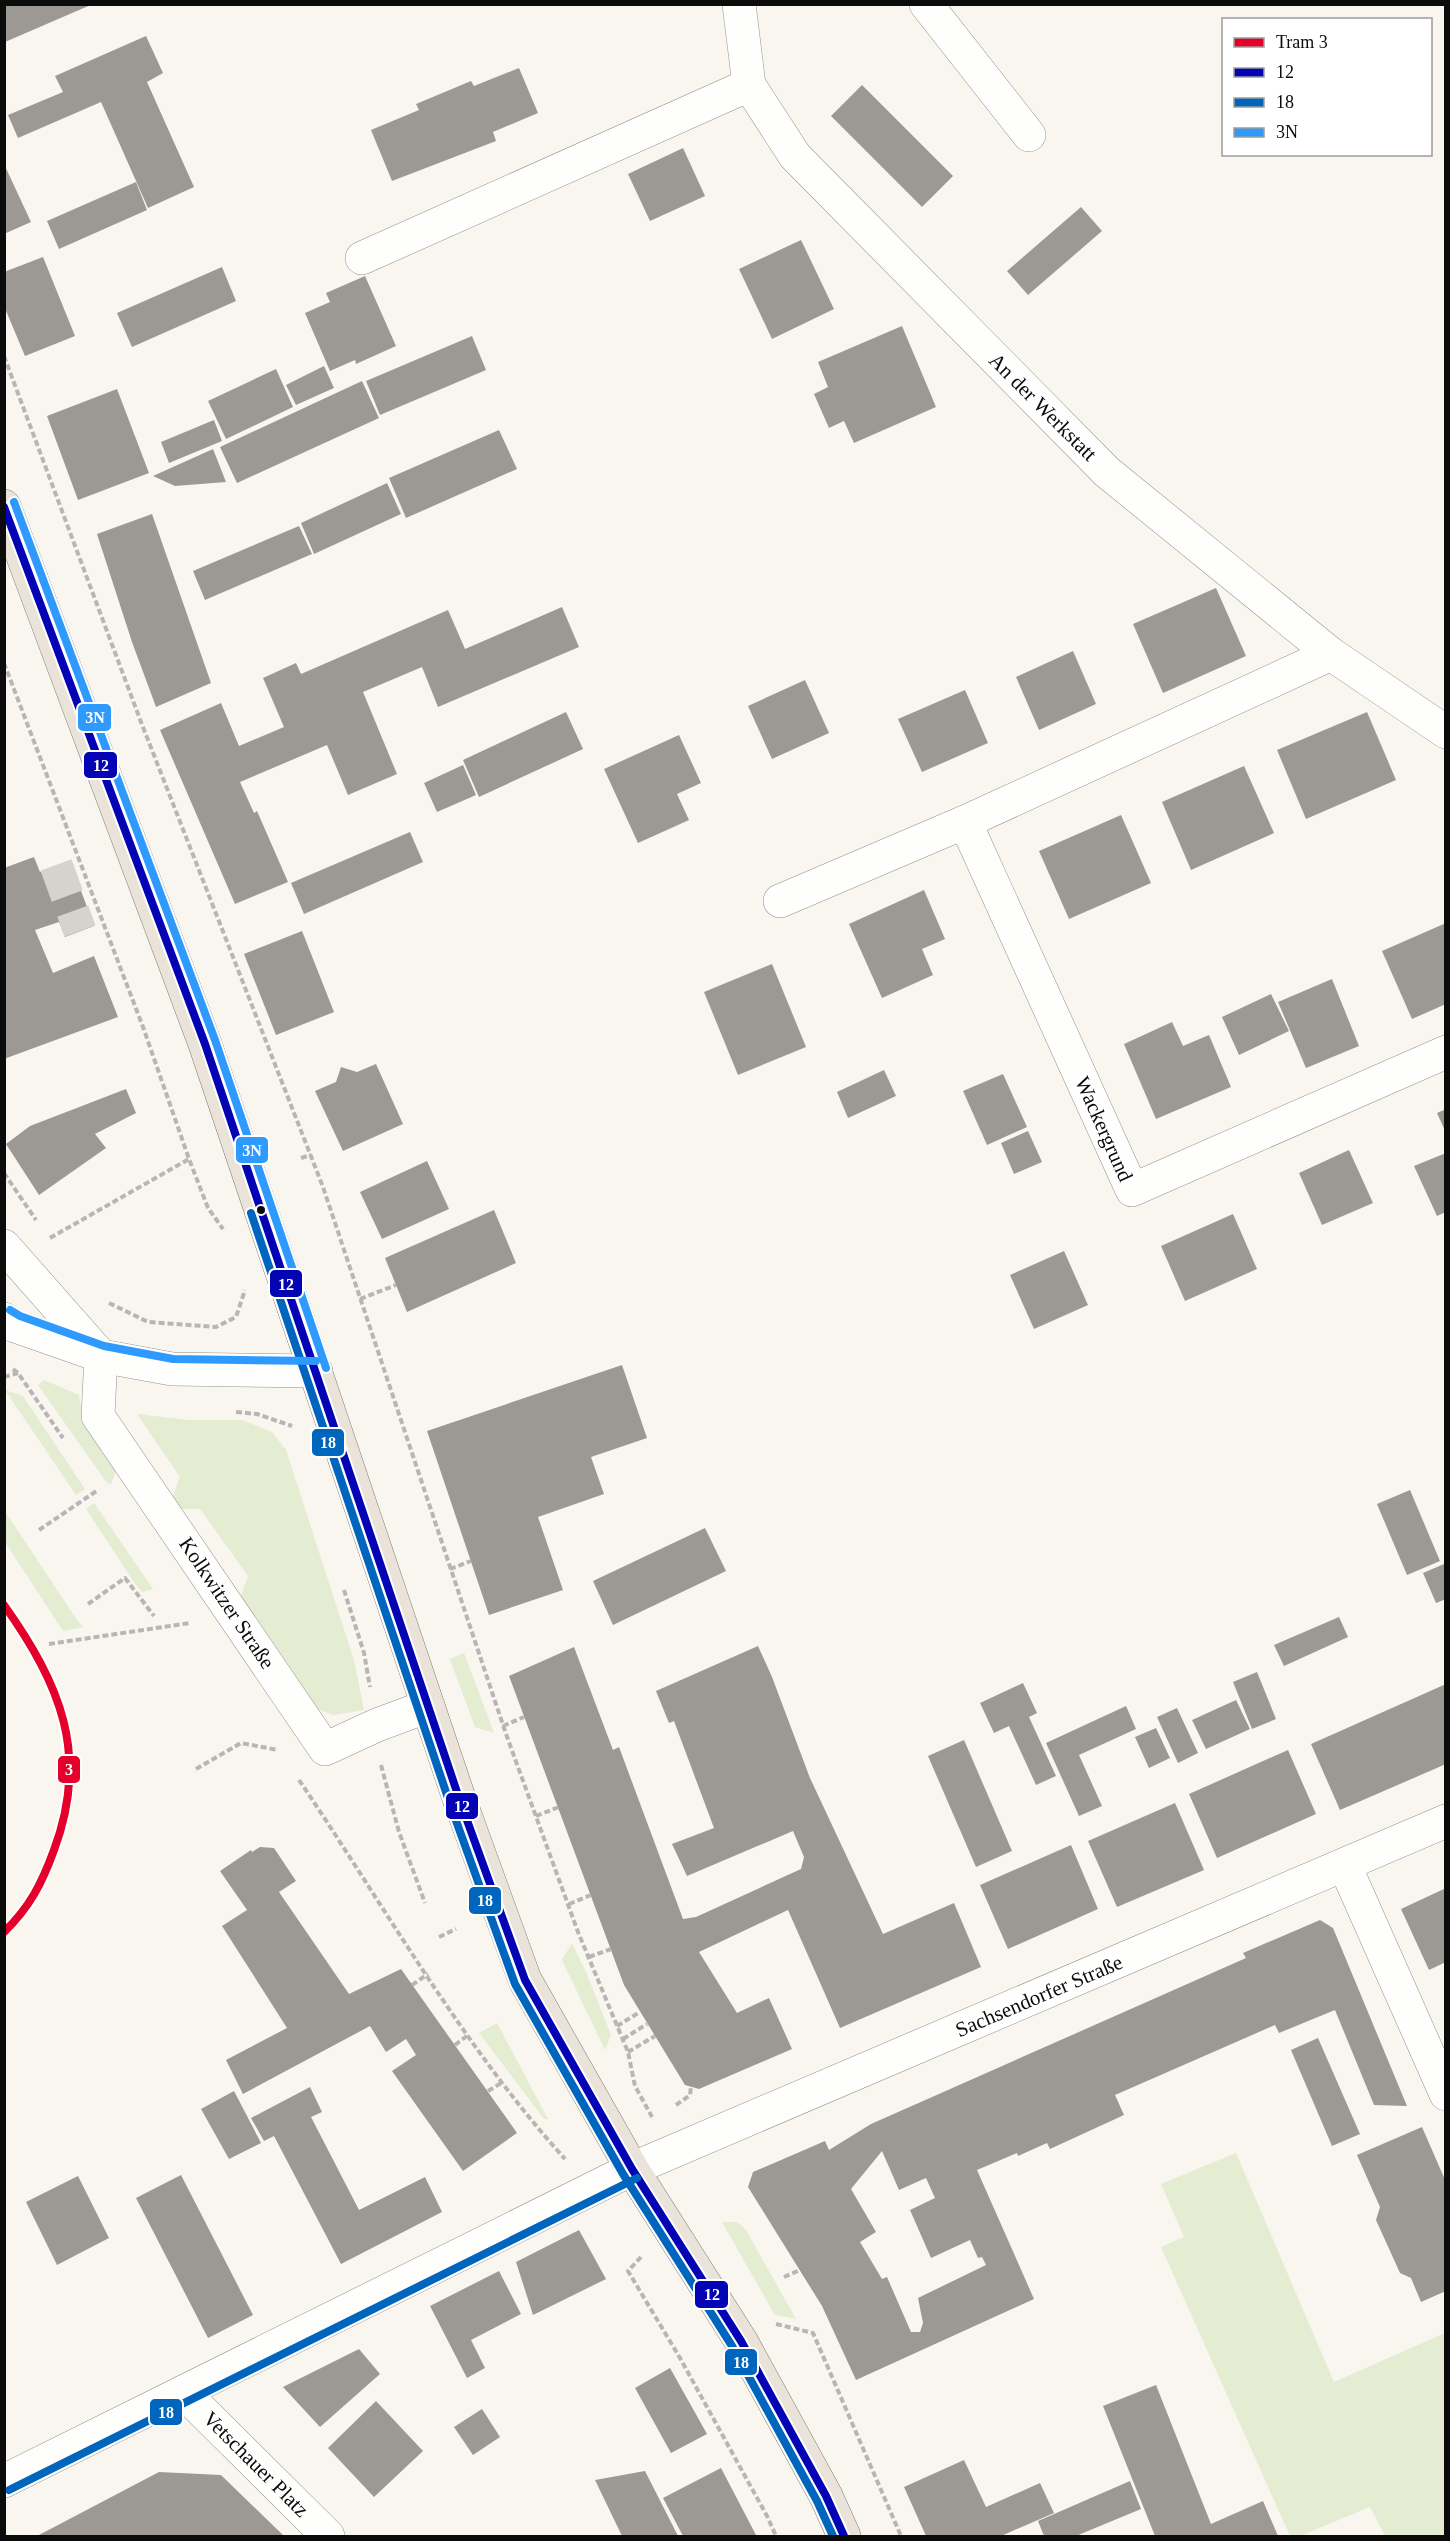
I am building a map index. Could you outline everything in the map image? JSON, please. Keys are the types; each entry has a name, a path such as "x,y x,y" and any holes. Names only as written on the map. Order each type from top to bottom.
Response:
{"main road":[{"path":"4,506 205,1044 497,1908 525,1980 632,2169 741,2340 826,2496 843,2536"}],"street":[{"name":"An der Werkstatt","path":"739,4 748,86 795,156 1107,472 1331,654 1446,732"},
{"path":"926,4 1029,135"},
{"path":"362,258 748,86"},
{"path":"780,901 965,822 1331,654"},
{"name":"Wackergrund","path":"965,822 1132,1190 1446,1052"},
{"path":"4,1246 101,1356"},
{"path":"8,1326 53,1303"},
{"path":"8,1326 101,1356 172,1369 316,1371"},
{"name":"Kolkwitzer Straße","path":"101,1356 98,1416 325,1749 376,1725 428,1706"},
{"name":"Sachsendorfer Straße","path":"4,2481 632,2169 1446,1821"},
{"path":"1345,1866 1446,2094"},
{"name":"Vetschauer Platz","path":"183,2392 328,2536"}],"path":[{"path":"4,356 141,722 311,1155 503,1726 589,1957 628,2052 634,2086"},
{"path":"4,663 143,1027 189,1159 208,1208 222,1227 226,1238"},
{"path":"302,1158 311,1155"},
{"path":"49,1239 189,1159"},
{"path":"4,1173 54,1247"},
{"path":"105,1301 148,1322 216,1327 236,1317 246,1291 242,1281"},
{"path":"360,1299 396,1285"},
{"path":"4,1377 18,1373"},
{"path":"292,1425 296,1437"},
{"path":"39,1530 99,1490"},
{"path":"450,1569 471,1561"},
{"path":"88,1604 125,1578 154,1616"},
{"path":"343,1585 364,1653 376,1725 376,1748 399,1832 425,1903"},
{"path":"49,1644 190,1623 197,1632"},
{"path":"503,1726 524,1717"},
{"path":"272,1740 285,1759"},
{"path":"196,1769 241,1743 278,1750"},
{"path":"297,1777 468,2035 543,2136"},
{"path":"536,1816 559,1807"},
{"path":"569,1904 591,1895"},
{"path":"439,1937 456,1929"},
{"path":"589,1957 611,1949"},
{"path":"412,1985 428,1974"},
{"path":"617,2026 640,2012"},
{"path":"623,2039 647,2024"},
{"path":"455,2045 468,2035"},
{"path":"628,2052 655,2036"},
{"path":"488,2091 502,2082"},
{"path":"675,2105 690,2095 691,2087"},
{"path":"641,2258 628,2271 685,2367 776,2536"},
{"path":"784,2277 800,2270"},
{"path":"813,2333 901,2536"}],"green space":[{"path":"44,1380 79,1395 83,1419 117,1469 111,1484 107,1483 38,1385"},
{"path":"5,1390 23,1396 85,1489 76,1495"},
{"path":"137,1414 188,1420 242,1420 272,1432 286,1450 354,1660 364,1710 333,1715 311,1707 240,1598 248,1576 200,1509 179,1509 172,1499 180,1477"},
{"path":"94,1503 153,1589 142,1592 134,1582 86,1509"},
{"path":"4,1510 83,1627 63,1631 5,1542"},
{"path":"464,1653 494,1733 475,1727 450,1659"},
{"path":"572,1943 611,2035 605,2050 562,1960"},
{"path":"497,2023 548,2119 544,2119 479,2033"},
{"path":"1236,2153 1334,2382 1445,2333 1445,2536 1385,2536 1370,2507 1300,2536 1290,2536 1161,2247 1184,2237 1161,2184"},
{"path":"722,2222 737,2222 746,2230 796,2319 775,2315"}],"building":[{"path":"5,4 93,4 5,42"},
{"path":"146,36 163,73 147,82 194,187 148,208 101,102 18,138 8,115 63,92 55,76"},
{"path":"519,68 538,113 493,132 496,141 392,181 371,130 419,110 416,104 471,81 474,86"},
{"path":"862,85 953,176 922,207 831,116"},
{"path":"683,148 705,196 650,221 628,174"},
{"path":"4,164 31,222 4,234"},
{"path":"136,182 147,210 59,249 47,221"},
{"path":"1081,207 1102,231 1028,295 1007,271"},
{"path":"801,240 834,309 772,339 739,269"},
{"path":"43,257 75,336 25,356 4,306 4,272"},
{"path":"222,267 236,301 132,347 117,313"},
{"path":"365,276 396,346 356,364 355,360 330,371 305,313 330,302 326,293"},
{"path":"902,326 936,407 854,443 844,421 829,428 814,394 828,387 818,362"},
{"path":"472,336 486,370 380,415 366,381"},
{"path":"324,366 334,388 296,405 286,385"},
{"path":"276,369 293,407 226,439 208,401"},
{"path":"362,381 379,418 237,483 220,447"},
{"path":"117,389 149,473 78,500 47,416"},
{"path":"214,420 222,441 169,463 161,442"},
{"path":"499,430 517,469 406,518 389,478"},
{"path":"213,449 226,482 175,486 153,476"},
{"path":"387,483 401,514 314,554 301,523"},
{"path":"152,514 211,683 156,707 97,534"},
{"path":"299,526 312,554 205,600 193,571"},
{"path":"1216,588 1246,656 1163,693 1133,624"},
{"path":"562,607 579,647 438,707 422,667 363,692 397,774 348,795 327,745 240,782 254,813 257,811 288,882 235,904 160,730 221,703 239,746 284,727 263,678 296,663 301,674 448,610 465,649"},
{"path":"1073,651 1096,704 1039,730 1016,677"},
{"path":"805,680 829,733 772,759 748,706"},
{"path":"965,690 988,743 922,772 898,719"},
{"path":"566,712 583,749 479,797 463,760"},
{"path":"1367,712 1396,780 1306,819 1277,750"},
{"path":"679,735 701,783 677,794 689,820 638,843 604,769"},
{"path":"463,765 476,795 437,812 424,783"},
{"path":"1244,766 1274,833 1191,870 1162,802"},
{"path":"1121,815 1151,883 1069,919 1039,851"},
{"path":"410,832 423,862 304,914 291,883"},
{"path":"34,857 40,872 70,861 94,926 65,937 59,922 35,930 53,973 94,956 118,1017 4,1059 4,868"},
{"path":"924,890 945,939 922,949 933,975 882,998 849,924"},
{"path":"1446,923 1446,1004 1412,1019 1382,951"},
{"path":"302,931 334,1012 276,1035 244,954"},
{"path":"772,964 806,1047 738,1075 704,992"},
{"path":"1332,979 1359,1046 1306,1068 1278,1002"},
{"path":"1271,994 1289,1031 1239,1055 1222,1017"},
{"path":"1172,1022 1183,1046 1209,1035 1231,1087 1156,1119 1124,1044"},
{"path":"376,1064 403,1124 343,1151 315,1091 336,1082 341,1067 357,1072"},
{"path":"884,1070 896,1096 848,1118 837,1092"},
{"path":"1003,1074 1027,1127 987,1145 963,1091"},
{"path":"126,1089 136,1113 95,1134 106,1148 39,1195 6,1144 30,1126"},
{"path":"1446,1109 1446,1133 1437,1113"},
{"path":"1028,1131 1042,1162 1014,1174 1001,1143"},
{"path":"1349,1150 1373,1203 1322,1225 1299,1173"},
{"path":"1446,1153 1446,1212 1437,1216 1414,1166"},
{"path":"427,1161 449,1209 382,1239 360,1192"},
{"path":"494,1210 516,1263 407,1312 385,1258"},
{"path":"1233,1214 1257,1269 1185,1301 1161,1246"},
{"path":"1064,1251 1088,1305 1034,1329 1010,1275"},
{"path":"622,1365 647,1438 591,1457 604,1494 538,1517 563,1590 489,1615 427,1431"},
{"path":"1410,1490 1440,1561 1407,1575 1377,1504"},
{"path":"705,1528 726,1571 613,1625 593,1581"},
{"path":"1444,1564 1446,1599 1436,1603 1423,1573"},
{"path":"1339,1617 1348,1637 1284,1666 1274,1645"},
{"path":"758,1646 810,1778 883,1934 954,1903 981,1967 840,2028 788,1910 699,1952 737,2013 769,1998 792,2049 699,2089 685,2085 624,1985 509,1676 574,1647 613,1750 619,1747 683,1919 696,1917 801,1869 804,1857 793,1831 687,1876 672,1844 714,1828 674,1721 669,1723 656,1691"},
{"path":"1257,1672 1276,1719 1252,1729 1233,1682"},
{"path":"1023,1683 1037,1713 1029,1717 1056,1776 1036,1785 1009,1726 994,1733 980,1703"},
{"path":"1446,1684 1446,1764 1340,1810 1311,1744"},
{"path":"1236,1700 1250,1729 1206,1749 1192,1720"},
{"path":"1126,1706 1136,1729 1079,1755 1102,1806 1079,1816 1046,1743"},
{"path":"1177,1708 1198,1753 1178,1763 1157,1717"},
{"path":"1156,1728 1170,1758 1149,1768 1135,1737"},
{"path":"964,1740 1012,1851 976,1867 928,1756"},
{"path":"1288,1750 1316,1814 1217,1858 1189,1794"},
{"path":"1175,1803 1204,1870 1117,1907 1088,1841"},
{"path":"1071,1845 1098,1909 1008,1949 980,1885"},
{"path":"260,1847 274,1848 296,1881 279,1892 349,1994 401,1969 517,2133 463,2171 392,2071 416,2055 406,2039 386,2052 370,2026 243,2094 226,2060 287,2028 222,1926 247,1910 220,1871 251,1850 252,1852"},
{"path":"1446,1888 1446,1962 1429,1970 1401,1909"},
{"path":"1320,1920 1333,1928 1407,2106 1374,2105 1335,2010 1279,2033 1275,2025 1115,2095 1124,2115 1050,2149 1047,2143 977,2170 1034,2299 856,2380 822,2306 748,2187 753,2172 825,2141 829,2150 871,2124 1246,1958 1243,1953","holes":["882,2151 899,2190 926,2178 935,2198 910,2210 931,2258 970,2240 978,2258 982,2257 986,2265 918,2298 923,2323 920,2332 911,2332 887,2277 882,2279 860,2242 876,2232 851,2189"]},
{"path":"1318,2038 1360,2134 1332,2146 1291,2050"},
{"path":"310,2087 322,2112 311,2117 359,2210 425,2177 442,2212 341,2264 274,2136 264,2141 251,2118"},
{"path":"234,2091 261,2143 229,2159 201,2109"},
{"path":"1422,2127 1446,2182 1446,2291 1421,2302 1411,2278 1400,2273 1376,2220 1380,2207 1357,2155"},
{"path":"181,2175 253,2315 208,2338 136,2198"},
{"path":"78,2176 109,2238 57,2265 26,2202"},
{"path":"579,2230 606,2279 533,2315 516,2262"},
{"path":"499,2271 521,2314 471,2340 485,2368 467,2378 430,2306"},
{"path":"359,2349 380,2374 320,2427 283,2387"},
{"path":"670,2368 707,2434 671,2453 635,2388"},
{"path":"1156,2385 1211,2524 1263,2501 1278,2536 1155,2536 1103,2406"},
{"path":"376,2401 423,2451 374,2497 328,2448"},
{"path":"482,2409 500,2437 473,2455 454,2427"},
{"path":"964,2460 986,2507 1040,2483 1054,2513 1001,2536 926,2536 904,2487"},
{"path":"721,2468 756,2535 683,2536 663,2498"},
{"path":"645,2471 678,2536 622,2536 595,2480"},
{"path":"159,2472 221,2475 284,2536 37,2536"},
{"path":"1130,2481 1141,2509 1076,2536 1044,2536 1038,2521"}],"tunnel":[{"path":"56,865 80,931"}],"tram line":[{"name":"3","path":"4,1605 24,1634 54,1692 64,1721 69,1751 69,1782 64,1815 54,1850 45,1873 28,1904 4,1932"}],"transit line":[{"name":"3N","path":"14,502 215,1040 326,1368"},
{"name":"12","path":"4,507 205,1044 460,1801 525,1980 632,2169 741,2341 826,2496 844,2536"},
{"name":"18","path":"251,1213 450,1804 515,1984 623,2174 732,2346 817,2501 833,2536"},
{"name":"3N","path":"10,1310 20,1316 104,1346 173,1359 316,1361"},
{"name":"18","path":"9,2490 637,2178"}]}
